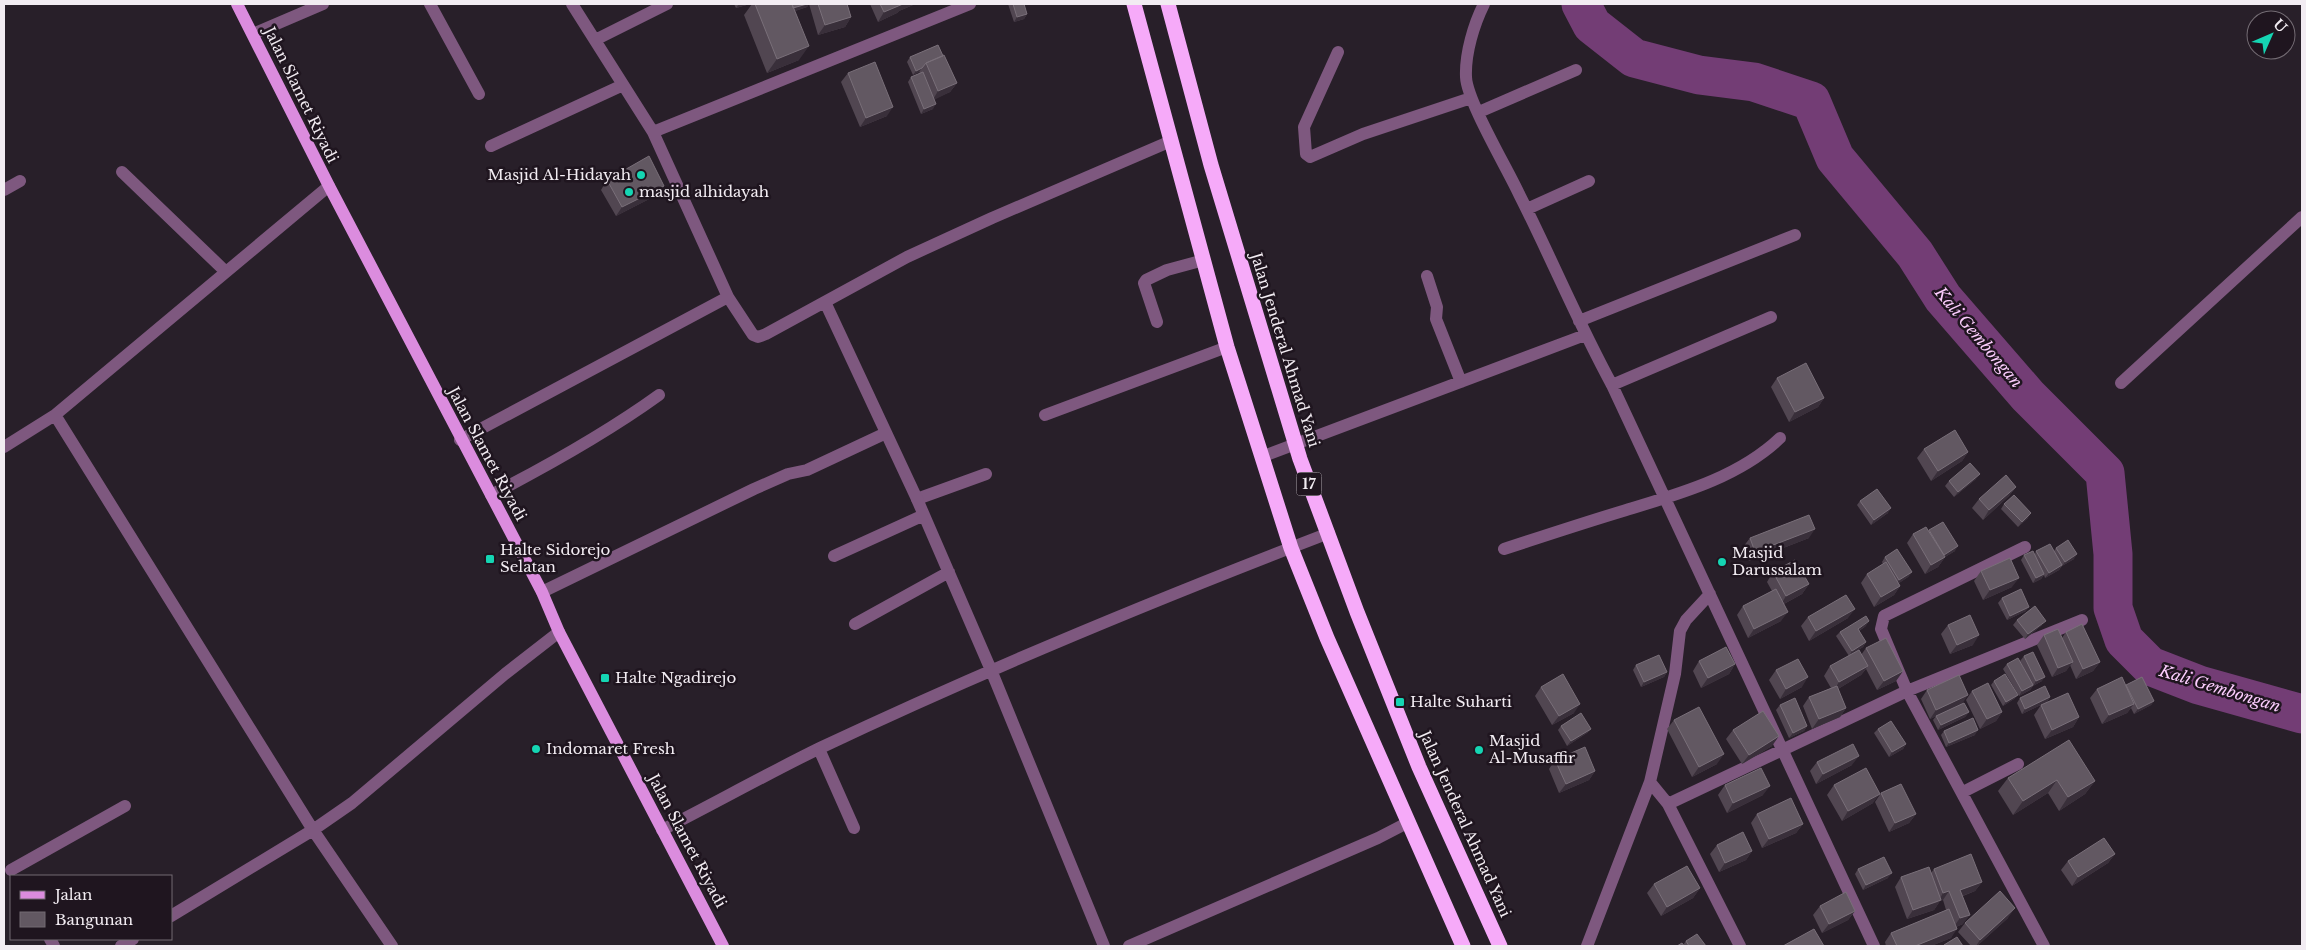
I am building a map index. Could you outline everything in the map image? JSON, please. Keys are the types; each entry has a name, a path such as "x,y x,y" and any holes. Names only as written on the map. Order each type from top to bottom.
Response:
{"highway":[{"name":"17","path":"1134,4 1227,346 1291,548 1327,638 1407,823 1463,946"},
{"name":"Jalan Jenderal Ahmad Yani","path":"1168,4 1211,165 1295,445 1357,612 1419,767 1500,946"}],"main road":[{"name":"Jalan Slamet Riyadi","path":"237,4 460,440 542,592 559,632 723,946"}],"street":[{"path":"253,34 323,4"},
{"path":"430,4 479,94"},
{"path":"572,4 652,132 728,297 748,331 758,337 907,257 992,218 1171,141"},
{"path":"595,40 667,4"},
{"path":"652,132 970,4"},
{"path":"1484,4 1474,24 1466,77 1471,98 1527,208 1585,335 1612,385 1874,946"},
{"path":"1338,52 1304,127 1306,154 1310,157 1363,134 1471,98"},
{"path":"1479,112 1576,70"},
{"path":"491,146 622,85"},
{"path":"122,172 226,272"},
{"path":"4,190 20,181"},
{"path":"1527,208 1589,181"},
{"path":"4,445 55,415 329,186"},
{"path":"2121,383 2302,217"},
{"path":"1579,321 1795,234"},
{"path":"1157,322 1144,283 1146,280 1167,270 1204,260"},
{"path":"1427,276 1437,307 1436,319 1461,382"},
{"path":"460,440 728,297"},
{"path":"825,302 949,572 1104,946"},
{"path":"1612,385 1771,317"},
{"path":"1261,457 1585,335"},
{"path":"1045,416 1227,346"},
{"path":"491,495 564,456 630,416 659,395"},
{"path":"55,415 313,830 392,946"},
{"path":"542,592 754,489 788,474 807,470 886,433"},
{"path":"1504,549 1664,498 1751,462 1780,438"},
{"path":"917,499 986,474"},
{"path":"834,556 924,515"},
{"path":"662,830 819,749 991,670 1329,533"},
{"path":"2025,546 1884,616 1881,629 1907,691 1963,792 2044,946"},
{"path":"855,624 949,572"},
{"path":"1587,946 1650,782 1675,674 1680,631 1686,620 1710,594"},
{"path":"1668,804 1907,691 2082,620"},
{"path":"172,915 313,830 352,803 505,674 559,632"},
{"path":"819,749 854,828"},
{"path":"1963,792 2018,764"},
{"path":"1650,782 1668,804 1740,946"},
{"path":"4,859 12,873 125,806"},
{"path":"1129,946 1378,838 1407,823"}],"building":[{"path":"755,4 792,4 809,46 777,59"},
{"path":"792,4 807,4 793,8"},
{"path":"818,4 847,4 851,17 825,25"},
{"path":"880,4 903,4 884,12"},
{"path":"1013,4 1024,4 1027,14 1017,17"},
{"path":"938,45 943,56 926,63 916,71 910,57"},
{"path":"944,55 957,83 938,91 926,63"},
{"path":"875,62 893,107 866,118 848,73"},
{"path":"923,72 936,104 924,109 911,77"},
{"name":"masjid alhidayah","path":"649,156 664,186 622,207 607,180"},
{"path":"1806,363 1824,398 1795,412 1777,378"},
{"path":"1955,430 1968,452 1938,471 1924,449"},
{"path":"1970,463 1980,474 1958,492 1949,481"},
{"path":"2006,475 2016,487 1989,510 1979,499"},
{"path":"1877,489 1891,508 1874,520 1860,501"},
{"path":"2014,495 2031,513 2022,522 2004,504"},
{"path":"1809,515 1815,529 1755,552 1750,538"},
{"path":"1943,522 1958,546 1944,555 1929,530"},
{"path":"1926,527 1945,557 1931,565 1913,534"},
{"path":"2068,540 2077,554 2065,562 2056,548"},
{"path":"2050,544 2062,565 2049,573 2036,551"},
{"path":"1897,549 1912,572 1899,580 1885,557"},
{"path":"2033,551 2044,574 2036,578 2024,555"},
{"path":"2010,558 2019,578 1990,590 1981,571"},
{"path":"1795,560 1809,584 1786,596 1773,572"},
{"path":"1886,562 1900,586 1881,597 1867,574"},
{"path":"1776,589 1788,612 1754,629 1743,606"},
{"path":"2021,589 2029,607 2010,616 2002,598"},
{"path":"1846,595 1855,609 1816,631 1808,617"},
{"path":"2035,606 2046,621 2028,634 2017,620"},
{"path":"1970,615 1979,635 1957,645 1948,625"},
{"path":"1866,616 1869,621 1858,629 1866,642 1852,651 1840,632"},
{"path":"2082,624 2100,662 2083,669 2066,632"},
{"path":"2058,629 2073,662 2058,668 2044,635"},
{"path":"1886,638 1903,671 1884,681 1866,648"},
{"path":"1726,647 1735,664 1708,678 1699,661"},
{"path":"1859,650 1868,666 1839,682 1830,666"},
{"path":"2033,652 2045,677 2036,681 2024,656"},
{"path":"1659,655 1667,672 1644,682 1636,665"},
{"path":"2018,658 2033,685 2022,691 2007,664"},
{"path":"1798,659 1808,677 1786,689 1776,670"},
{"path":"1563,674 1580,704 1559,716 1541,687"},
{"path":"2005,674 2018,695 2006,702 1994,681"},
{"path":"1959,675 1968,695 1936,710 1927,690"},
{"path":"2122,677 2134,704 2109,715 2097,689"},
{"path":"2142,677 2154,701 2138,709 2126,685"},
{"path":"1988,683 2002,712 1987,719 1972,691"},
{"path":"1837,686 1846,708 1819,719 1809,697"},
{"path":"2045,686 2050,697 2025,709 2020,698"},
{"path":"2068,693 2079,717 2052,730 2041,705"},
{"path":"1795,698 1807,726 1793,733 1780,705"},
{"path":"1964,703 1969,712 1941,725 1936,716"},
{"path":"1699,707 1724,754 1699,767 1674,720"},
{"path":"1763,711 1779,736 1749,755 1733,730"},
{"path":"1581,713 1591,729 1571,741 1561,726"},
{"path":"1973,718 1978,730 1949,743 1944,731"},
{"path":"1891,721 1906,744 1892,752 1878,729"},
{"path":"2069,740 2095,781 2068,797 2057,780 2023,801 2008,778"},
{"path":"1853,744 1859,756 1823,774 1817,762"},
{"path":"1585,747 1595,771 1566,784 1555,760"},
{"path":"1761,768 1770,786 1733,803 1725,785"},
{"path":"1866,768 1880,794 1848,811 1834,785"},
{"path":"1901,784 1916,814 1895,823 1881,793"},
{"path":"1791,798 1803,824 1769,839 1757,814"},
{"path":"1743,832 1752,851 1725,863 1717,845"},
{"path":"2104,838 2115,854 2078,877 2068,861"},
{"path":"1971,854 1982,882 1960,890 1970,915 1960,918 1949,891 1943,893 1934,869"},
{"path":"1884,857 1892,873 1866,885 1858,869"},
{"path":"1687,866 1700,888 1667,907 1654,884"},
{"path":"1929,867 1941,900 1913,910 1901,877"},
{"path":"2000,891 2015,908 1980,940 1965,923"},
{"path":"1846,892 1855,911 1829,924 1820,906"},
{"path":"1949,909 1957,929 1915,946 1897,946 1891,933"},
{"path":"1814,929 1824,946 1783,946"},
{"path":"1697,934 1706,946 1689,946 1686,941"},
{"path":"1957,937 1963,946 1944,946 1944,945"}],"waterway":[{"name":"Kali Gembongan","path":"1581,4 1592,25 1634,58 1699,75 1754,82 1811,101 1835,158 1915,254 1943,298 2028,396 2105,473 2113,554 2113,608 2124,640 2150,666 2199,685 2302,714"}],"place":[{"name":"Masjid Al-Hidayah","path":"641,175"},
{"name":"masjid alhidayah","path":"629,192"},
{"name":"Halte Sidorejo Selatan","path":"490,559"},
{"name":"Masjid Darussalam","path":"1722,562"},
{"name":"Halte Ngadirejo","path":"605,678"},
{"name":"Halte Suharti","path":"1400,702"},
{"name":"Indomaret Fresh","path":"536,749"},
{"name":"Masjid Al-Musaffir","path":"1479,750"}]}
